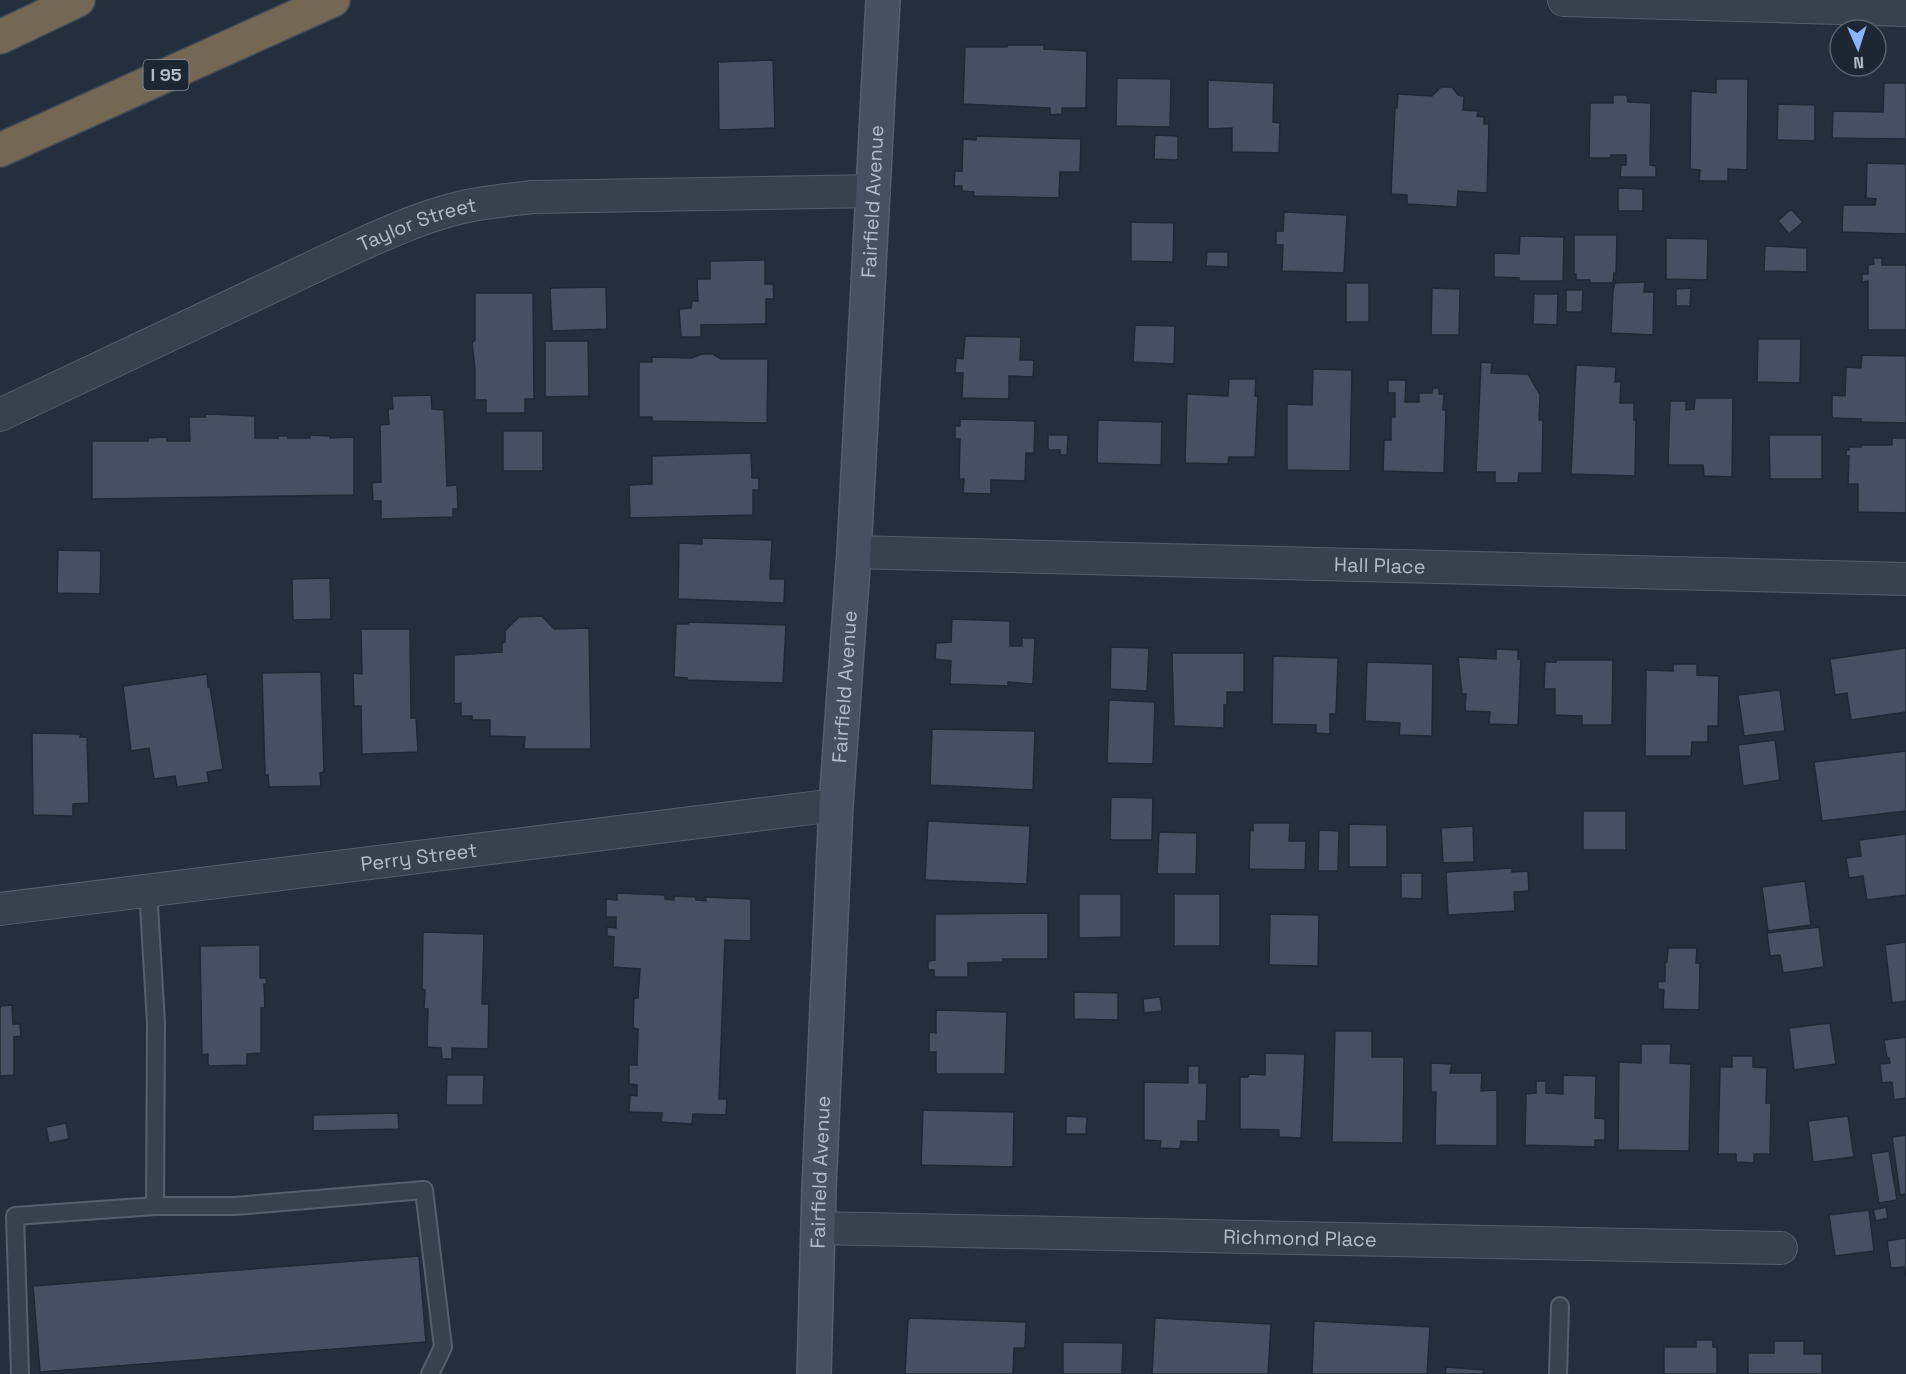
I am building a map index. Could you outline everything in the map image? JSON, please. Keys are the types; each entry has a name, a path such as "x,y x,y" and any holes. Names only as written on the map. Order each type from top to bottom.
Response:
{"highway":[{"path":"0,12 33,0"},
{"path":"0,37 78,0"},
{"name":"I 95","path":"0,150 333,0"}],"main road":[{"name":"Fairfield Avenue","path":"813,1374 836,805 854,552 883,0"}],"street":[{"path":"1564,0 1906,10"},
{"name":"Taylor Street","path":"0,415 362,244 414,222 458,208 533,197 873,191"},
{"name":"Hall Place","path":"854,552 1906,579"},
{"name":"Perry Street","path":"0,909 836,805"},
{"name":"Richmond Place","path":"818,1228 1781,1248"}],"lane":[{"path":"148,889 156,1023 155,1206"},
{"path":"20,1374 15,1216 155,1206 236,1206 424,1190 443,1347 430,1374"},
{"path":"1558,1374 1560,1306"}],"building":[{"path":"1007,45 1044,45 1044,49 1087,51 1086,108 1062,108 1062,114 1050,115 1050,108 963,104 965,47 1007,47"},
{"path":"773,60 775,128 719,130 718,62"},
{"path":"1117,78 1171,79 1170,127 1116,126"},
{"path":"1716,79 1748,79 1747,170 1728,169 1728,181 1699,181 1700,170 1690,169 1691,91 1716,93"},
{"path":"1208,80 1274,83 1273,122 1280,123 1279,153 1232,152 1232,128 1208,129"},
{"path":"1884,83 1906,83 1906,139 1832,138 1833,111 1883,112"},
{"path":"1441,87 1452,87 1458,95 1464,96 1463,110 1478,111 1477,116 1484,117 1484,124 1489,124 1487,193 1458,191 1457,207 1407,204 1407,195 1391,194 1395,108 1397,108 1398,94 1432,96"},
{"path":"1613,95 1627,95 1628,102 1651,103 1650,165 1656,166 1656,177 1620,177 1621,165 1626,165 1626,155 1589,158 1590,103 1613,103"},
{"path":"1778,104 1815,105 1815,141 1777,140"},
{"path":"1155,135 1178,136 1178,160 1154,159"},
{"path":"976,136 1081,139 1080,172 1060,172 1059,198 973,196 974,192 962,191 962,186 954,186 955,171 962,171 963,139 976,140"},
{"path":"1867,163 1906,164 1906,234 1842,232 1843,205 1875,205 1876,199 1866,198"},
{"path":"1618,188 1643,189 1643,211 1618,211"},
{"path":"1791,209 1803,222 1789,234 1778,221"},
{"path":"1284,212 1347,215 1344,273 1282,271 1283,245 1276,245 1276,231 1283,231"},
{"path":"1131,222 1174,223 1173,262 1131,261"},
{"path":"1574,235 1617,235 1616,274 1614,273 1613,283 1590,283 1590,280 1576,280"},
{"path":"1520,236 1564,237 1563,281 1519,281 1519,278 1494,277 1494,253 1519,254"},
{"path":"1666,238 1708,239 1707,280 1666,279"},
{"path":"1765,246 1807,248 1807,272 1764,271"},
{"path":"1207,252 1228,252 1228,267 1206,266"},
{"path":"1873,258 1882,258 1882,265 1906,265 1906,330 1868,330 1868,281 1862,282 1862,274 1868,274 1868,265 1874,264"},
{"path":"765,260 765,284 773,284 774,299 766,299 766,324 701,325 701,337 681,337 679,309 691,308 692,301 698,301 697,279 710,279 710,261"},
{"path":"1645,282 1644,292 1654,292 1653,335 1611,333 1615,283"},
{"path":"1346,283 1369,283 1369,322 1346,322"},
{"path":"606,287 607,329 552,331 550,288"},
{"path":"1432,288 1460,289 1459,335 1431,335"},
{"path":"1691,288 1690,306 1676,306 1676,289"},
{"path":"1566,290 1583,290 1582,312 1566,312"},
{"path":"475,293 533,293 534,399 525,399 525,413 486,413 486,400 475,400 472,343 475,340"},
{"path":"1534,294 1558,294 1557,325 1533,324"},
{"path":"1135,325 1175,326 1174,364 1133,362"},
{"path":"965,336 1021,337 1020,360 1034,360 1033,377 1009,376 1009,399 962,398 963,373 955,373 956,358 963,359"},
{"path":"1758,339 1801,339 1800,383 1757,382"},
{"path":"545,341 588,341 589,396 545,397"},
{"path":"702,354 713,354 721,359 768,359 767,423 652,421 652,417 639,417 639,362 652,362 652,357 692,358"},
{"path":"1862,355 1906,356 1906,423 1861,422 1861,419 1832,418 1832,395 1845,396 1846,367 1861,368"},
{"path":"1481,362 1492,363 1491,373 1528,374 1540,395 1539,420 1543,420 1542,473 1519,473 1518,483 1495,483 1495,472 1476,472"},
{"path":"1576,365 1616,367 1615,382 1621,381 1620,403 1634,403 1635,476 1571,474"},
{"path":"1313,369 1352,370 1350,471 1287,470 1287,404 1312,405"},
{"path":"1229,379 1256,379 1255,396 1258,396 1255,457 1229,457 1228,464 1185,463 1187,394 1228,396"},
{"path":"1388,380 1406,380 1405,402 1419,402 1419,393 1432,393 1433,388 1439,388 1439,394 1444,394 1443,410 1446,410 1444,473 1383,471 1384,440 1391,440 1391,417 1395,417 1395,393 1388,393"},
{"path":"431,395 432,409 444,410 447,486 457,485 458,509 453,509 453,517 381,519 381,501 373,501 372,483 381,482 380,425 389,424 388,409 393,409 392,396"},
{"path":"1695,398 1733,398 1732,477 1704,476 1703,465 1668,465 1670,401 1686,401 1686,410 1694,409"},
{"path":"206,414 255,416 255,438 288,436 288,438 310,438 310,435 330,436 330,438 354,437 354,495 92,499 92,441 148,441 148,438 167,437 167,441 190,441 189,417 205,417"},
{"path":"960,419 1035,421 1034,453 1026,453 1025,481 991,480 991,494 963,493 964,479 959,479 960,439 955,439 955,426 960,426"},
{"path":"1098,420 1162,422 1161,465 1097,463"},
{"path":"503,431 543,431 543,471 503,471"},
{"path":"1048,435 1068,435 1067,455 1060,455 1060,450 1048,450"},
{"path":"1769,435 1822,435 1822,479 1770,479"},
{"path":"1892,438 1906,438 1906,513 1858,512 1858,484 1848,484 1849,456 1846,456 1846,450 1849,450 1849,447 1861,447 1861,445 1892,445"},
{"path":"751,453 752,478 759,478 759,490 753,490 753,515 630,518 629,485 652,484 652,456"},
{"path":"702,538 772,540 770,579 785,579 784,603 678,599 679,543 702,544"},
{"path":"58,550 101,551 100,594 57,593"},
{"path":"330,578 331,619 293,620 292,579"},
{"path":"542,616 554,629 589,628 591,749 524,749 525,737 490,736 490,720 472,720 472,716 461,716 461,703 454,704 454,655 502,652 505,631 519,617"},
{"path":"952,619 1010,621 1010,646 1022,646 1022,638 1035,638 1033,684 1008,682 1008,686 950,684 951,661 935,659 936,643 951,642"},
{"path":"688,622 786,625 783,683 687,680 687,678 674,677 676,624 688,624"},
{"path":"361,629 410,629 411,718 416,718 418,752 362,754 361,706 354,706 353,673 362,674"},
{"path":"1111,647 1149,648 1147,691 1110,689"},
{"path":"1906,648 1906,712 1851,720 1847,693 1835,695 1830,659"},
{"path":"1496,649 1518,650 1518,659 1521,659 1518,725 1489,724 1490,712 1465,711 1466,694 1462,694 1458,657 1496,659"},
{"path":"1172,653 1244,653 1244,692 1227,692 1227,705 1224,705 1224,728 1174,726"},
{"path":"1273,656 1338,658 1336,714 1330,714 1330,734 1316,733 1316,725 1272,724"},
{"path":"1556,660 1613,660 1612,725 1582,725 1582,716 1555,715 1555,689 1544,689 1545,662 1556,662"},
{"path":"1367,662 1433,664 1432,736 1399,735 1400,723 1365,721"},
{"path":"1673,664 1697,664 1697,675 1719,676 1718,726 1708,726 1708,742 1692,742 1691,756 1645,756 1646,670 1673,671"},
{"path":"321,672 324,772 320,773 321,786 269,787 268,775 265,775 262,673"},
{"path":"207,674 223,769 207,772 209,782 177,787 175,776 154,779 149,748 131,751 123,686"},
{"path":"1780,690 1785,731 1744,736 1738,695"},
{"path":"1109,700 1155,702 1153,764 1107,763"},
{"path":"932,729 1035,731 1033,790 930,785"},
{"path":"32,733 81,734 80,737 87,737 89,803 73,804 73,816 33,815"},
{"path":"1775,740 1780,780 1743,786 1738,745"},
{"path":"1906,751 1906,811 1822,821 1814,762"},
{"path":"1111,797 1153,798 1152,840 1110,840"},
{"path":"1583,811 1626,811 1626,850 1583,850"},
{"path":"928,821 1030,826 1027,884 925,880"},
{"path":"1253,823 1290,823 1289,841 1306,841 1305,870 1249,869 1250,830 1253,831"},
{"path":"1349,824 1387,825 1387,867 1349,867"},
{"path":"1473,826 1474,862 1443,863 1441,828"},
{"path":"1319,830 1339,831 1338,871 1318,871"},
{"path":"1159,832 1197,833 1196,874 1157,874"},
{"path":"1906,834 1906,895 1867,900 1863,876 1849,878 1846,858 1861,856 1859,840"},
{"path":"1512,868 1512,872 1528,871 1529,891 1514,892 1515,911 1448,915 1446,872"},
{"path":"1401,873 1422,873 1422,899 1401,898"},
{"path":"1805,881 1811,925 1768,931 1762,887"},
{"path":"617,893 665,895 665,899 674,900 674,896 696,897 696,900 706,901 705,897 751,899 751,941 725,940 719,1099 727,1099 726,1115 693,1114 692,1124 661,1122 662,1113 629,1112 630,1095 637,1096 637,1085 629,1084 629,1065 637,1065 638,1029 633,1028 634,998 638,998 640,969 613,967 614,937 607,936 607,927 616,928 616,917 606,917 606,899 617,900"},
{"path":"1079,894 1121,894 1121,937 1079,938"},
{"path":"1174,894 1220,894 1220,946 1174,946"},
{"path":"1048,913 1048,959 1003,959 1003,962 968,963 968,977 934,977 934,970 928,970 928,961 935,960 935,914"},
{"path":"1270,914 1319,915 1318,966 1269,965"},
{"path":"1819,927 1824,967 1783,973 1780,955 1770,956 1767,933"},
{"path":"423,932 484,934 482,1004 489,1004 488,1049 452,1048 452,1059 442,1059 441,1048 427,1047 428,1009 424,1009 425,990 422,989"},
{"path":"1906,942 1906,1001 1892,1003 1885,945"},
{"path":"260,945 260,978 266,978 267,984 264,984 265,1008 261,1008 261,1053 247,1054 247,1065 208,1066 208,1054 202,1055 200,946"},
{"path":"1668,948 1697,948 1696,963 1700,963 1699,1010 1663,1009 1664,990 1658,989 1658,982 1665,981"},
{"path":"1074,992 1118,993 1118,1020 1074,1019"},
{"path":"1160,997 1162,1011 1144,1013 1143,999"},
{"path":"12,1005 13,1024 20,1024 21,1036 14,1037 14,1075 0,1076 0,1006"},
{"path":"936,1010 1007,1012 1005,1074 936,1074 936,1052 929,1052 929,1032 936,1033"},
{"path":"1830,1023 1836,1064 1794,1070 1789,1028"},
{"path":"1335,1031 1372,1031 1372,1057 1404,1057 1403,1143 1332,1142"},
{"path":"1906,1037 1906,1098 1894,1100 1892,1082 1882,1083 1880,1064 1890,1063 1884,1040"},
{"path":"1641,1044 1671,1044 1670,1063 1691,1064 1689,1151 1618,1150 1619,1062 1641,1063"},
{"path":"1265,1053 1305,1054 1301,1138 1279,1137 1279,1130 1240,1129 1240,1077 1248,1077 1249,1074 1265,1075"},
{"path":"1732,1056 1753,1056 1753,1067 1767,1068 1766,1103 1771,1103 1770,1154 1754,1154 1754,1163 1736,1162 1736,1154 1718,1154 1720,1067 1732,1067"},
{"path":"1431,1063 1452,1064 1450,1073 1482,1073 1481,1091 1497,1090 1497,1146 1435,1145 1436,1092 1431,1092"},
{"path":"1188,1066 1199,1066 1199,1083 1207,1083 1206,1121 1198,1121 1198,1142 1181,1141 1180,1149 1160,1148 1161,1141 1144,1140 1144,1082 1188,1083"},
{"path":"447,1075 484,1075 483,1105 446,1105"},
{"path":"1563,1075 1596,1076 1595,1118 1605,1119 1605,1140 1595,1140 1595,1147 1525,1145 1526,1094 1536,1093 1536,1081 1546,1081 1546,1093 1563,1094"},
{"path":"923,1110 1014,1112 1013,1167 921,1165"},
{"path":"398,1113 399,1129 313,1131 313,1115"},
{"path":"1066,1116 1087,1117 1086,1134 1066,1134"},
{"path":"1848,1116 1854,1157 1813,1162 1808,1121"},
{"path":"66,1123 69,1139 49,1143 46,1127"},
{"path":"1906,1135 1906,1194 1900,1195 1892,1137"},
{"path":"1889,1151 1897,1200 1879,1203 1871,1154"},
{"path":"1886,1207 1888,1218 1876,1221 1873,1210"},
{"path":"1869,1210 1874,1251 1835,1256 1829,1215"},
{"path":"1906,1238 1905,1275 1904,1267 1891,1268 1887,1241"},
{"path":"419,1256 426,1342 40,1372 33,1286"},
{"path":"911,1318 1026,1322 1025,1348 1014,1348 1013,1374 905,1374 908,1320"},
{"path":"1155,1318 1271,1324 1268,1374 1152,1374"},
{"path":"1314,1321 1430,1327 1427,1374 1312,1374"},
{"path":"1696,1340 1713,1340 1713,1347 1717,1347 1717,1374 1664,1374 1664,1347 1696,1347"},
{"path":"1774,1341 1804,1341 1804,1354 1822,1354 1822,1374 1748,1374 1748,1353 1774,1353"},
{"path":"1063,1342 1123,1343 1122,1374 1063,1374"},
{"path":"1446,1367 1484,1370 1483,1374 1445,1374"}]}
